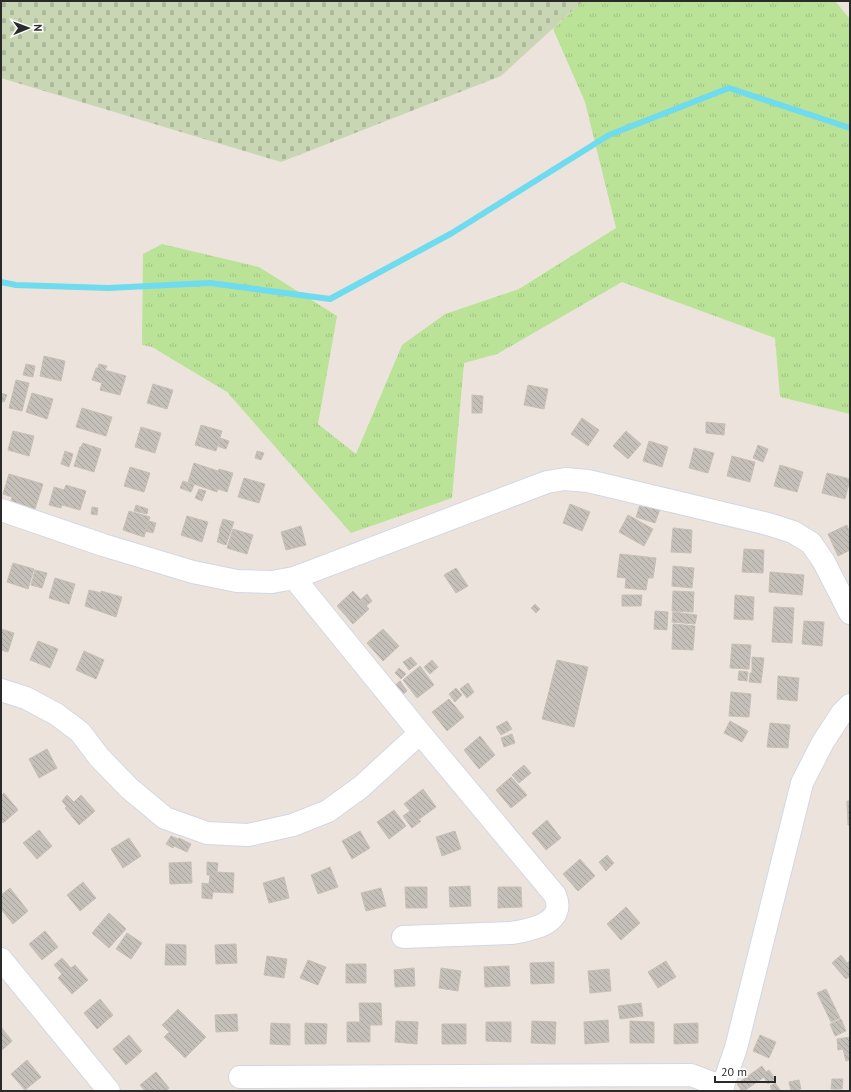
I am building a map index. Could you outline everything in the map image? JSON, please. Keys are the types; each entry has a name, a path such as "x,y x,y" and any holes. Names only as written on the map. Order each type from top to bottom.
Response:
{"street":[{"path":"1,510 193,572 237,581 272,582 294,578 547,482 565,479 588,481 768,524 793,532 811,543 824,562 850,613"},
{"path":"294,578 420,733 555,895 558,902 558,908 551,919 542,925 527,930 511,933 403,937"},
{"path":"1,690 26,698 56,714 80,732 99,757 129,788 165,818 207,833 248,835 293,825 328,811 361,787 420,733"},
{"path":"240,1077 691,1075 722,1089 736,1048 802,783 823,742 842,712 850,705"},
{"path":"1,959 109,1091"}],"green space":[{"path":"1,1 583,1 501,76 281,162 1,78"},
{"path":"583,1 835,1 850,19 850,414 780,397 775,338 622,282 497,354 464,363 452,498 351,533 227,392 152,347 142,345 143,254 162,244 259,267 337,316 318,424 356,454 402,345 445,314 519,289 616,228 585,102 553,29"}],"building":[{"path":"44,356 65,361 61,381 40,376"},
{"path":"26,364 35,366 33,377 23,375"},
{"path":"99,364 107,366 105,370 126,376 120,395 100,390 102,383 92,380"},
{"path":"16,380 29,383 22,411 9,408"},
{"path":"153,384 173,390 167,409 147,403"},
{"path":"528,385 548,389 544,409 524,405"},
{"path":"1,393 7,395 4,402 1,401"},
{"path":"32,393 53,399 47,419 26,412"},
{"path":"472,395 483,396 482,413 472,413"},
{"path":"82,408 112,417 106,436 76,427"},
{"path":"582,418 599,430 588,446 571,434"},
{"path":"706,422 725,424 724,435 706,433"},
{"path":"201,425 222,431 216,451 195,445"},
{"path":"141,427 161,433 155,453 135,447"},
{"path":"13,431 34,436 29,456 8,450"},
{"path":"626,431 641,444 628,459 613,446"},
{"path":"220,438 229,441 226,449 217,446"},
{"path":"649,441 668,447 662,467 643,461"},
{"path":"83,443 101,449 94,472 74,466 80,447"},
{"path":"758,445 768,449 763,462 753,458"},
{"path":"694,448 714,453 708,473 689,468"},
{"path":"65,451 73,454 69,467 61,464"},
{"path":"257,451 264,453 261,460 255,458"},
{"path":"732,456 755,462 750,482 727,476"},
{"path":"194,463 218,471 219,469 233,473 227,492 218,489 217,492 188,482"},
{"path":"780,465 803,472 797,492 774,486"},
{"path":"130,467 150,473 144,492 124,486"},
{"path":"827,473 850,479 845,499 822,493"},
{"path":"9,474 43,484 35,509 11,501 12,497 3,494"},
{"path":"244,478 265,484 259,503 238,497"},
{"path":"183,481 194,485 191,492 180,488"},
{"path":"66,485 86,491 80,510 62,505 61,508 49,505 54,487 64,490"},
{"path":"199,489 206,491 202,501 195,498"},
{"path":"641,502 660,509 655,523 636,517"},
{"path":"570,504 590,512 582,531 563,523"},
{"path":"136,505 148,509 147,514 134,511"},
{"path":"92,507 98,508 97,515 91,514"},
{"path":"129,511 150,517 144,537 123,530"},
{"path":"628,515 653,529 644,546 619,532"},
{"path":"187,516 208,522 202,542 181,535"},
{"path":"223,519 234,522 226,545 217,542"},
{"path":"149,521 156,523 153,533 145,531"},
{"path":"847,525 850,533 850,550 838,556 828,534"},
{"path":"301,526 306,545 286,550 281,532"},
{"path":"673,528 692,530 691,553 671,552"},
{"path":"233,529 253,535 247,554 227,548"},
{"path":"744,549 764,550 763,573 742,572"},
{"path":"620,554 656,558 653,578 648,578 646,590 625,588 626,578 617,577"},
{"path":"13,563 34,569 28,589 7,582"},
{"path":"673,566 694,568 692,588 672,586"},
{"path":"456,568 468,586 456,593 444,575"},
{"path":"35,570 47,573 42,588 31,585"},
{"path":"770,572 804,575 802,595 769,592"},
{"path":"55,578 75,584 69,604 49,598"},
{"path":"89,590 101,593 101,591 122,597 116,617 85,606"},
{"path":"353,591 369,609 353,624 337,606"},
{"path":"673,591 694,592 693,612 672,611"},
{"path":"367,594 372,601 366,606 360,600"},
{"path":"622,595 642,595 641,606 622,606"},
{"path":"735,595 754,597 753,620 734,619"},
{"path":"535,604 540,609 536,613 531,608"},
{"path":"774,607 794,608 792,643 772,642"},
{"path":"655,611 668,612 667,630 654,629"},
{"path":"673,612 697,615 695,624 672,622"},
{"path":"804,621 824,622 822,646 802,644"},
{"path":"673,624 695,626 693,650 672,649"},
{"path":"1,629 14,633 8,652 1,650"},
{"path":"383,629 399,646 383,661 367,643"},
{"path":"38,641 58,649 50,668 30,660"},
{"path":"732,644 751,645 749,669 730,668"},
{"path":"84,651 104,660 96,679 76,670"},
{"path":"411,657 417,664 409,670 403,662"},
{"path":"752,657 764,658 761,683 749,682 750,673 752,673"},
{"path":"432,660 438,667 430,674 424,667"},
{"path":"557,660 588,667 574,727 542,719"},
{"path":"420,666 434,685 417,698 403,680"},
{"path":"399,668 406,674 401,679 395,673"},
{"path":"739,671 748,672 747,681 738,680"},
{"path":"778,676 799,678 797,701 777,699"},
{"path":"400,681 407,691 399,697 392,688"},
{"path":"468,683 474,692 467,698 460,689"},
{"path":"456,688 462,695 455,702 449,694"},
{"path":"731,692 751,694 749,717 729,716"},
{"path":"449,699 464,717 447,731 432,712"},
{"path":"507,721 512,729 501,735 496,727"},
{"path":"730,721 748,731 742,742 724,733"},
{"path":"770,723 790,725 788,748 767,747"},
{"path":"512,734 515,743 504,747 501,738"},
{"path":"480,736 495,755 479,769 464,750"},
{"path":"47,749 57,768 39,778 29,759"},
{"path":"524,765 531,773 519,783 512,775"},
{"path":"511,777 527,795 511,808 496,790"},
{"path":"423,789 436,807 418,820 421,821 412,828 403,816 410,811 404,804"},
{"path":"4,793 18,810 3,823 1,820 1,796"},
{"path":"67,795 74,802 81,795 95,811 79,825 65,808 67,807 62,801"},
{"path":"847,801 850,801 850,825 848,825"},
{"path":"394,810 406,826 389,839 377,822"},
{"path":"547,820 561,838 546,850 532,833"},
{"path":"39,830 52,846 37,859 23,843"},
{"path":"360,831 370,848 352,859 342,841"},
{"path":"455,831 461,849 442,856 436,837"},
{"path":"171,836 191,844 187,852 174,846 173,848 166,844"},
{"path":"129,838 141,856 123,868 111,849"},
{"path":"607,855 614,863 606,871 599,862"},
{"path":"580,859 595,876 578,891 563,874"},
{"path":"191,862 192,883 170,884 169,863"},
{"path":"207,862 218,863 217,872 234,873 233,893 213,892 212,899 202,898 202,883 209,884 210,875 207,875"},
{"path":"330,867 338,887 318,894 311,875"},
{"path":"284,877 289,898 269,903 263,883"},
{"path":"83,882 96,898 80,911 67,895"},
{"path":"470,886 471,906 450,907 449,887"},
{"path":"405,887 427,887 427,908 406,908"},
{"path":"498,887 521,887 522,907 498,908"},
{"path":"10,888 28,911 13,924 1,909 1,895"},
{"path":"381,888 386,906 366,911 361,893"},
{"path":"626,907 640,923 621,940 607,924"},
{"path":"109,913 126,929 109,948 92,933"},
{"path":"45,931 58,947 42,960 29,944"},
{"path":"127,933 142,943 131,959 116,949"},
{"path":"166,944 186,945 186,965 165,965"},
{"path":"236,944 237,963 216,964 215,945"},
{"path":"841,955 847,963 850,961 850,976 846,979 832,963"},
{"path":"267,956 287,959 284,978 264,975"},
{"path":"62,958 71,968 75,965 88,980 72,994 58,978 62,974 54,965"},
{"path":"308,960 326,967 318,985 300,978"},
{"path":"666,961 676,977 658,988 648,972"},
{"path":"554,962 554,983 531,984 530,963"},
{"path":"346,964 366,964 366,983 346,983"},
{"path":"509,966 510,986 485,987 484,967"},
{"path":"414,968 415,986 395,987 394,970"},
{"path":"441,968 461,971 458,991 439,988"},
{"path":"609,969 611,991 590,993 588,971"},
{"path":"826,989 840,1018 831,1022 817,993"},
{"path":"100,999 113,1015 97,1029 84,1013"},
{"path":"359,1003 381,1003 382,1025 370,1025 370,1042 347,1042 347,1022 360,1022"},
{"path":"641,1003 643,1016 620,1019 618,1006"},
{"path":"178,1009 206,1037 185,1058 164,1037 169,1032 162,1025"},
{"path":"237,1014 238,1031 216,1032 215,1015"},
{"path":"841,1019 846,1031 835,1036 830,1024"},
{"path":"608,1020 609,1042 585,1044 584,1022"},
{"path":"396,1021 418,1022 417,1044 395,1042"},
{"path":"532,1021 556,1022 555,1044 531,1043"},
{"path":"630,1021 654,1022 654,1043 630,1043"},
{"path":"486,1022 511,1022 511,1042 486,1041"},
{"path":"271,1023 290,1024 290,1045 270,1044"},
{"path":"305,1023 327,1024 326,1044 305,1044"},
{"path":"698,1023 698,1043 674,1044 674,1024"},
{"path":"442,1024 466,1024 466,1044 442,1044"},
{"path":"1,1027 12,1041 1,1051"},
{"path":"129,1035 142,1051 126,1065 113,1049"},
{"path":"760,1035 776,1042 769,1058 753,1051"},
{"path":"850,1037 850,1060 846,1061 843,1049 838,1050 837,1039"},
{"path":"27,1060 41,1077 25,1090 11,1074"},
{"path":"762,1066 766,1072 769,1070 775,1079 768,1084 764,1077 742,1091 737,1084"},
{"path":"156,1072 169,1088 166,1091 145,1091 140,1085"},
{"path":"832,1079 843,1079 842,1089 831,1089"},
{"path":"799,1080 801,1089 791,1091 789,1082"},
{"path":"775,1083 781,1091 769,1091 772,1089 770,1086"}],"waterway":[{"path":"1,282 16,285 108,288 210,283 330,299 452,233 609,135 729,88 850,128"}]}
